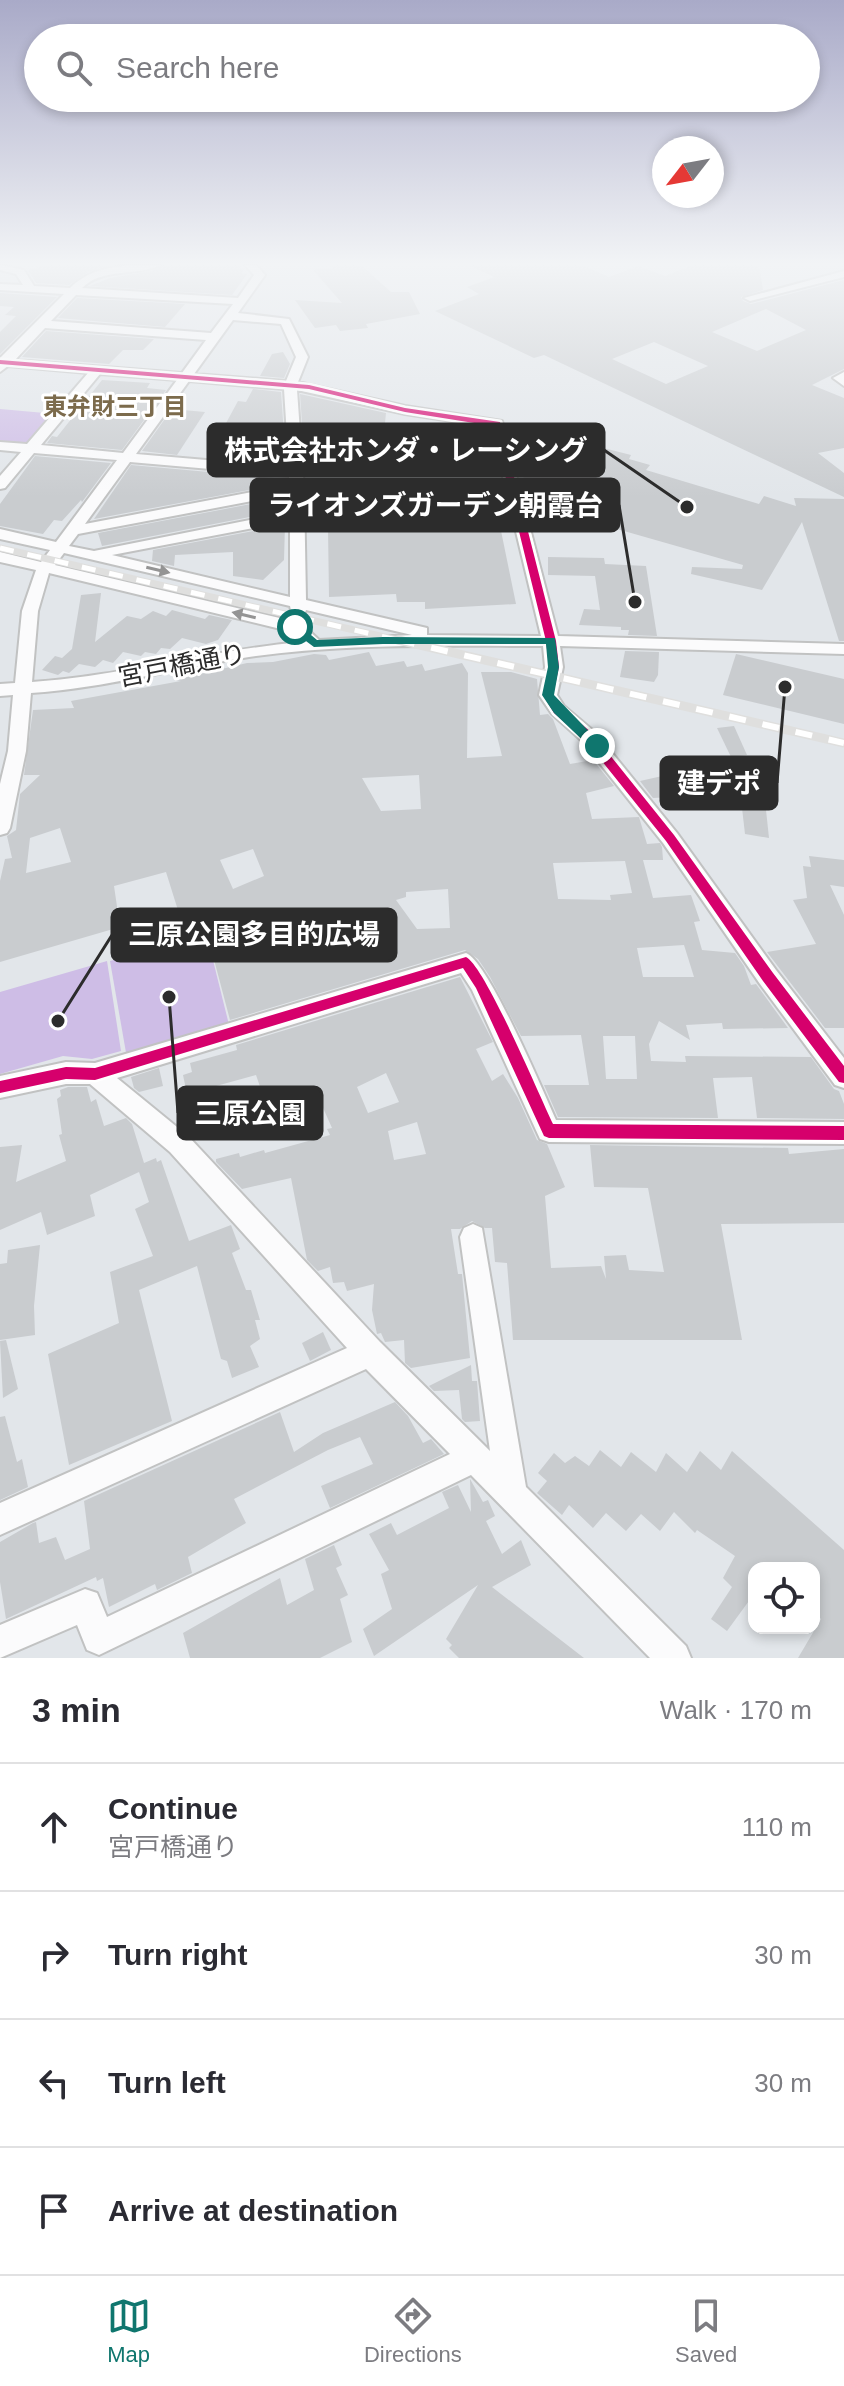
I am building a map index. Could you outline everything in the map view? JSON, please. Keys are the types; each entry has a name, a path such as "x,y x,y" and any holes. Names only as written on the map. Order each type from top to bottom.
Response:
{"street":[{"path":"2,364 24,342"},
{"path":"0,828 17,751 30,611 43,568 75,530 209,342"},
{"path":"295,342 302,357 290,386 299,601 295,627"},
{"path":"2,364 309,387 405,410 497,424 551,641 554,667 548,695 558,710 589,737 670,838 749,952 844,1077"},
{"path":"0,485 97,370"},
{"path":"0,446 128,456 296,480"},
{"path":"75,530 296,480"},
{"path":"90,555 297,515"},
{"path":"0,534 461,640"},
{"path":"0,557 295,627 314,644"},
{"name":"宮戸橋通り","path":"0,690 85,684 222,656 314,644 461,640 844,649"},
{"path":"0,1087 66,1073 95,1074 466,962 481,985 549,1131 844,1133"},
{"path":"95,1074 179,1144 370,1352 674,1658"},
{"path":"473,1237 512,1494"},
{"path":"0,1519 370,1352"},
{"path":"0,1642 85,1605 99,1638 474,1458"}],"shaded area":[{"path":"0,409 56,414 29,446 0,444"},
{"path":"207,936 231,1033 128,1064 110,961"},
{"path":"107,961 121,1051 92,1059 63,1056 0,1074 0,992"}],"building":[{"path":"0,342 12,342 0,354"},
{"path":"36,342 151,342 143,350 123,350 109,364 22,357"},
{"path":"501,342 653,342 612,359 666,384 708,366 655,342 737,342 757,351 777,342 844,342 844,369 812,385 844,398 844,448 818,453 844,473 844,497 544,355 534,358"},
{"path":"283,352 290,364 284,378 260,376 272,354"},
{"path":"102,380 150,383 147,388 166,390 122,450 47,443 52,436 57,437"},
{"path":"253,389 281,392 285,449 221,444 233,426 225,425 238,401 246,402"},
{"path":"300,394 386,413 384,433 364,433 387,457 320,456 321,453 304,451"},
{"path":"172,409 205,412 177,455 142,451"},
{"path":"572,440 631,455 629,459 650,465 646,470 759,504 764,496 796,506 794,498 844,499 844,641 839,641 802,522 762,590 691,574 692,567 742,569 743,565 547,509 534,509 520,467 529,467 551,445 563,449"},
{"path":"35,456 111,463 82,502 62,521 54,520 43,534 0,526 0,504"},
{"path":"131,465 286,479 286,483 94,519"},
{"path":"283,498 284,501 280,502 285,510 102,546 98,533"},
{"path":"499,521 516,604 425,609 425,602 397,602 396,594 329,597 328,528"},
{"path":"285,525 284,560 263,580 233,576 233,552 175,555 174,566 152,561 153,550"},
{"path":"548,557 604,558 605,564 646,566 657,636 628,635 629,630 621,630 621,627 579,625 584,609 600,610 595,576 548,575"},
{"path":"101,593 95,642 127,616 141,619 153,611 166,616 172,610 205,619 209,615 232,620 218,640 206,644 182,638 170,649 161,648 156,654 145,652 141,656 123,652 113,663 103,660 95,667 79,664 69,673 63,671 58,675 42,670 55,656 62,658 72,649 81,595"},
{"path":"625,651 659,652 658,675 654,682 620,677"},
{"path":"369,652 376,666 404,661 407,667 422,664 425,671 462,663 468,673 467,758 502,756 481,672 511,672 537,679 540,715 548,714 553,719 570,764 593,760 614,786 586,793 592,819 639,817 647,844 660,843 662,847 663,860 643,860 653,898 691,895 700,921 694,922 702,950 735,953 751,985 756,984 788,1028 723,1029 722,1023 686,1025 690,1040 659,1021 649,1044 651,1061 686,1062 685,1056 811,1057 834,1089 839,1091 844,1104 844,1119 757,1118 752,1077 713,1078 718,1118 558,1117 544,1085 589,1085 581,1035 521,1036 490,977 478,959 465,950 230,1020 207,933 187,939 166,872 114,886 120,927 0,962 0,881 5,859 12,858 7,836 16,830 20,794 40,775 24,775 33,710 74,708 71,701 181,681 175,680 247,663 273,662 314,654 326,655 329,660","holes":["419,775 421,809 381,811 362,778","60,828 71,862 26,873 30,838","253,849 264,876 233,889 220,860","625,861 632,893 610,895 611,900 558,899 553,863","448,889 450,928 417,929 396,900 406,897 406,892","684,945 694,977 643,977 637,948","603,1036 635,1036 637,1079 606,1079"]},
{"path":"736,654 844,679 844,724 723,695"},
{"path":"734,726 747,755 731,757 717,728"},
{"path":"689,770 706,796 676,802 673,797 653,798 640,781"},
{"path":"742,808 766,810 769,838 745,834"},
{"path":"809,856 844,860 844,887 830,885 844,915 844,1028 825,1028 767,952 816,944 793,900 807,898 803,866 811,867"},
{"path":"460,977 493,1042 476,1049 492,1081 503,1074 537,1140 547,1144 565,1187 545,1196 551,1268 601,1266 606,1279 604,1256 626,1255 629,1270 664,1272 648,1188 594,1187 590,1145 788,1148 789,1154 844,1149 844,1223 721,1224 742,1340 513,1340 507,1263 495,1262 492,1228 472,1221 460,1229 451,1229 458,1274 462,1274 470,1358 411,1368 405,1363 404,1340 385,1342 381,1333 377,1334 372,1310 374,1284 347,1291 344,1282 333,1283 330,1267 318,1271 307,1260 291,1178 242,1189 216,1162 216,1159 239,1153 240,1157 264,1150 265,1153 330,1135 327,1129 332,1128 316,1092 266,1104 256,1075 187,1094 183,1075 192,1072 190,1063 237,1050 236,1045","holes":["386,1073 399,1102 368,1113 357,1087","417,1122 426,1154 394,1160 388,1131"]},
{"path":"159,1068 163,1086 139,1092 134,1088 131,1077"},
{"path":"87,1087 91,1102 96,1099 104,1126 126,1118 132,1124 144,1163 156,1158 157,1162 161,1160 189,1241 231,1225 240,1249 232,1253 246,1290 251,1290 260,1320 255,1320 260,1339 250,1346 259,1367 232,1378 227,1361 221,1359 197,1266 139,1290 172,1421 69,1465 48,1354 119,1323 110,1272 153,1256 135,1209 149,1202 139,1172 90,1195 95,1216 47,1235 41,1212 0,1230 0,1147 22,1145 16,1182 66,1161 59,1135 62,1134 57,1099 61,1096 60,1090"},
{"path":"40,1245 34,1306 35,1335 0,1340 0,1264 7,1263 8,1250"},
{"path":"323,1332 331,1350 310,1361 302,1343"},
{"path":"6,1340 18,1389 3,1398 0,1341"},
{"path":"471,1365 472,1381 477,1381 480,1421 465,1422 459,1390 434,1391 429,1386"},
{"path":"395,1402 408,1416 423,1443 431,1439 444,1454 330,1508 321,1486 373,1464 360,1437 328,1450 234,1499 246,1523 188,1557 192,1573 157,1590 155,1584 109,1607 103,1578 97,1581 96,1577 6,1619 0,1582 0,1542 33,1523 36,1522 39,1543 56,1537 65,1560 90,1549 84,1501 280,1412 294,1452 323,1433"},
{"path":"5,1416 17,1462 22,1459 28,1487 0,1500 0,1417"},
{"path":"600,1450 621,1467 631,1452 656,1472 666,1453 687,1472 700,1451 721,1470 732,1451 844,1550 844,1658 798,1658 812,1634 820,1634 820,1562 748,1562 748,1602 727,1631 711,1619 732,1587 723,1578 735,1556 697,1530 695,1533 674,1512 660,1531 641,1514 626,1531 606,1513 593,1528 569,1505 562,1515 537,1493 547,1481 538,1473 554,1453 565,1463 575,1456 589,1466"},
{"path":"470,1479 483,1502 488,1500 495,1516 486,1521 502,1554 521,1540 531,1565 492,1587 584,1658 459,1658 449,1648 452,1645 446,1639 478,1585 374,1656 363,1629 392,1609 381,1574 389,1570 369,1534 391,1523 397,1535 449,1508 442,1492 458,1485 471,1512"},
{"path":"334,1545 342,1565 336,1568 348,1595 340,1599 352,1642 320,1658 190,1658 183,1633 280,1578 287,1605 314,1590 305,1559"}],"railway":[{"path":"0,548 406,642"},
{"path":"398,640 844,743"}],"cycle path":[{"path":"0,362 309,387 405,410 497,424 551,641 554,667 548,695 558,710 589,737 670,838 768,977 844,1077"},
{"path":"0,1087 66,1073 95,1074 466,962 481,985 549,1131 844,1133"}],"place":[{"name":"株式会社ホンダ・レーシング","path":"687,507"},
{"name":"ライオンズガーデン朝霞台","path":"635,602"},
{"name":"建デポ","path":"785,687"},
{"name":"三原公園","path":"169,997"},
{"name":"三原公園多目的広場","path":"58,1021"}],"district":[{"name":"東弁財三丁目","path":"115,407"}],"route":[{"path":"295,627 314,644 383,640 551,641 554,667 548,695 558,710 597,746"}]}
